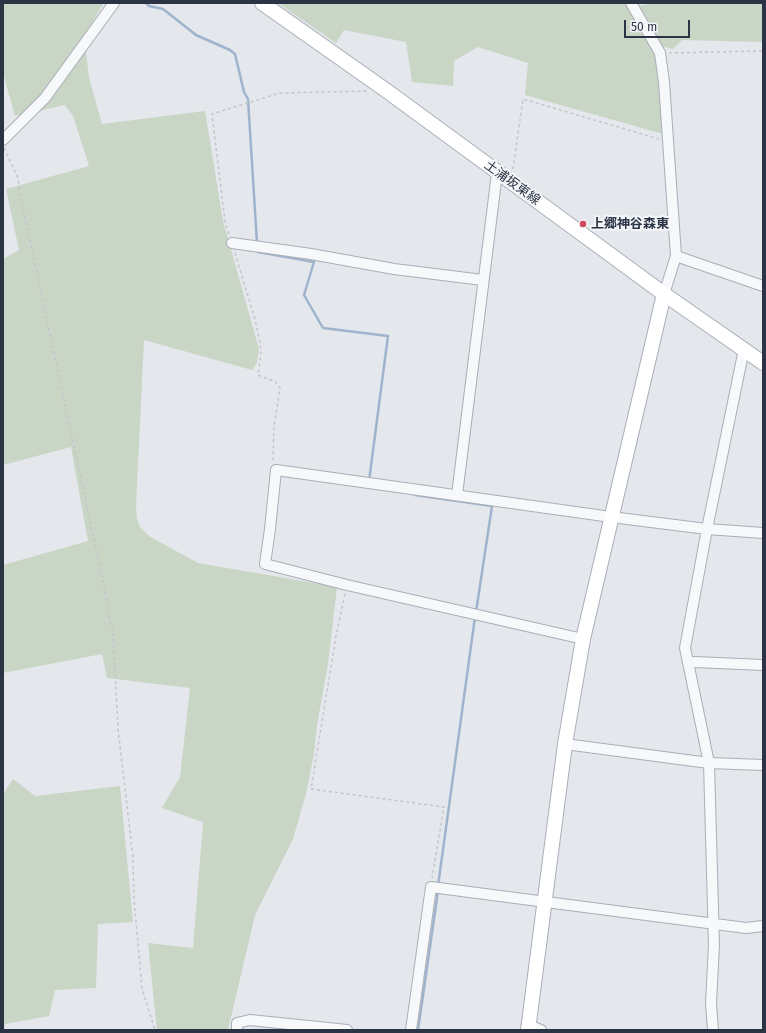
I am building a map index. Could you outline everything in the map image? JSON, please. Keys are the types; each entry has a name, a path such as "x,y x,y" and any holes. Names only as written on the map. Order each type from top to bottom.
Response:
{"street":[{"path":"3,140 45,98 114,3"},
{"name":"土浦坂東線","path":"262,3 387,91 664,294 763,363"},
{"path":"533,1028 545,901 565,744 583,639 664,294 676,256 664,82 660,53 631,3"},
{"path":"457,495 497,172"},
{"path":"232,242 312,254 394,269 483,280"},
{"path":"676,256 763,286"},
{"path":"713,1030 710,1003 714,924 709,763 685,648 707,529 744,349"},
{"path":"583,639 347,585 265,564 276,470 611,517 707,529 763,534"},
{"path":"688,663 763,665"},
{"path":"565,744 709,763 763,765"},
{"path":"411,1030 430,887 746,928 763,926"},
{"path":"237,1030 237,1023 250,1020 347,1030"}],"path":[{"path":"660,53 763,51"},
{"path":"276,470 272,461 274,427 280,388 276,382 258,375 261,353 260,342 255,319 225,222 212,114 280,94 387,91"},
{"path":"512,183 523,99 668,141"},
{"path":"3,146 18,178 20,194 113,631 118,729 132,857 134,906 141,981 142,989 155,1030"},
{"path":"347,585 336,636 311,788 444,807 430,887"}],"green space":[{"path":"3,3 104,3 84,36 89,78 102,124 205,111 223,221 259,349 257,363 252,370 144,340 136,506 137,519 140,527 149,536 198,563 337,587 328,664 317,725 314,754 306,794 293,839 255,915 228,1030 157,1030 148,943 193,948 203,822 162,808 180,777 190,688 107,678 102,654 3,673 3,565 88,541 71,447 3,465 3,259 19,250 6,189 89,166 73,116 65,105 15,116 3,73"},
{"path":"278,3 625,3 628,8 654,3 763,3 763,42 682,40 673,49 664,47 660,87 663,134 525,95 528,63 478,47 454,61 453,86 412,82 406,42 344,30 336,43"},
{"path":"13,779 35,796 120,786 133,922 98,924 96,988 55,990 49,1016 5,1024 3,1030 3,794"}],"waterway":[{"path":"146,3 149,6 163,9 196,35 230,50 235,54 244,92 248,99 257,243"},
{"path":"257,248 258,252 314,262 304,295 323,328 388,336 369,481"},
{"path":"415,495 492,506 476,612"},
{"path":"438,886 475,617"},
{"path":"418,1030 438,891"}],"place":[{"name":"上郷神谷森東","path":"583,224"}]}
